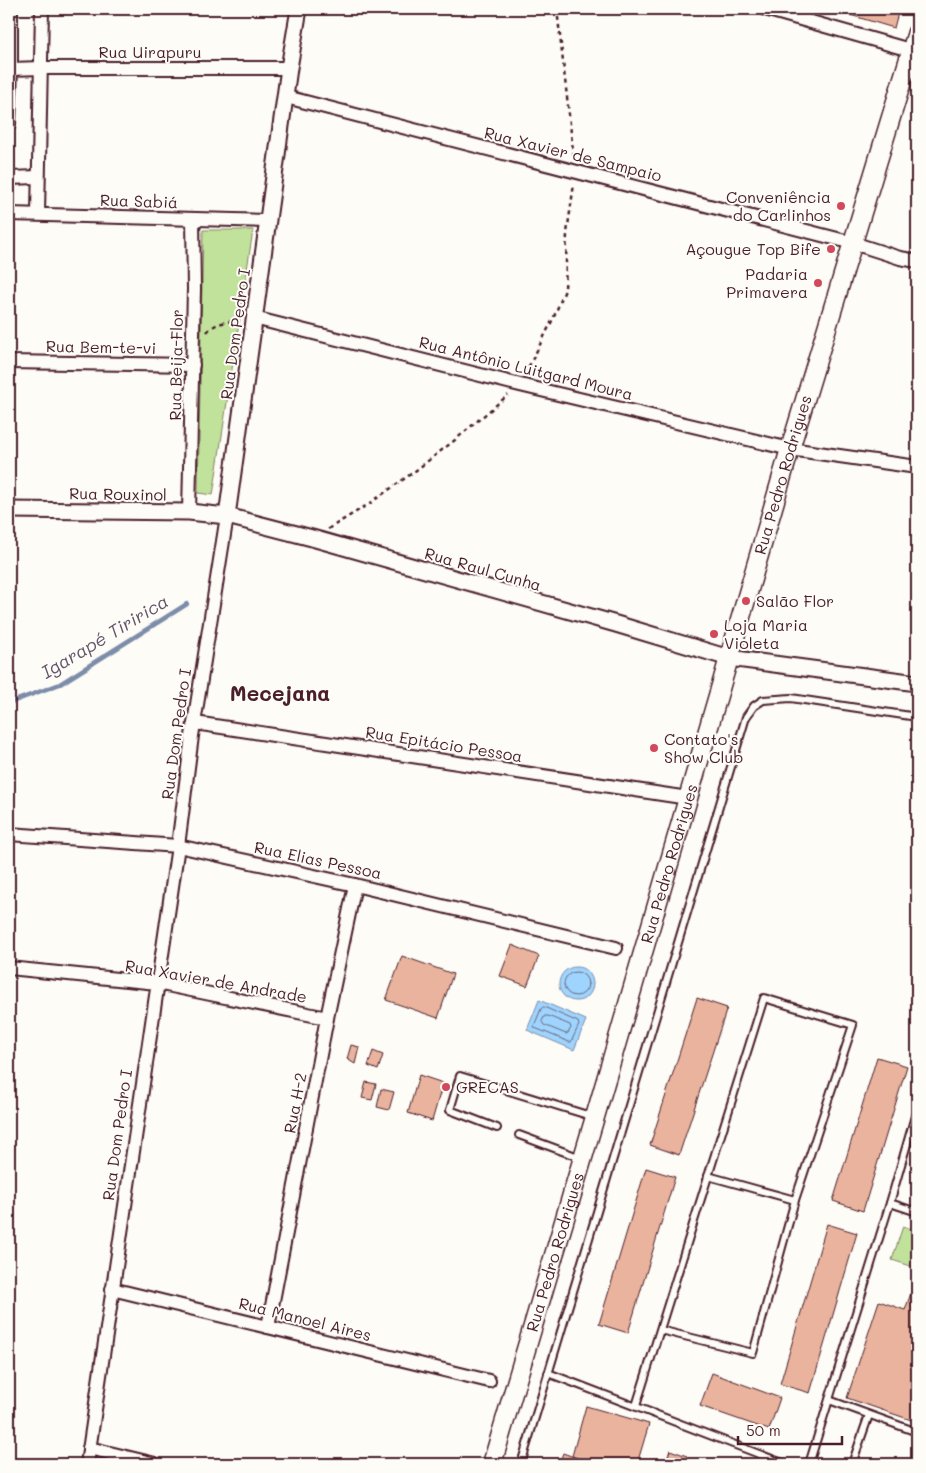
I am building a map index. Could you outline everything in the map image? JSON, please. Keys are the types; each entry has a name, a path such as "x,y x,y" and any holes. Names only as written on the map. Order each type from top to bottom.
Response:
{"main road":[{"name":"Rua Pedro Rodrigues","path":"492,1464 790,449 914,51 917,32"}],"street":[{"path":"9,125 11,9"},
{"path":"38,214 42,9"},
{"name":"Rua Dom Pedro I","path":"87,1464 195,723 228,516 289,68 299,9"},
{"path":"765,9 914,51"},
{"name":"Rua Uirapuru","path":"11,69 289,68"},
{"name":"Rua Xavier de Sampaio","path":"286,97 917,261"},
{"path":"9,178 38,177"},
{"name":"Rua Sabiá","path":"9,214 268,221"},
{"name":"Rua Beija-Flor","path":"189,512 193,365 193,219"},
{"name":"Rua Antônio Luitgard Moura","path":"254,318 790,449 917,466"},
{"name":"Rua Bem-te-vi","path":"9,362 193,365"},
{"name":"Rua Rouxinol","path":"9,510 189,512 228,516"},
{"name":"Rua Raul Cunha","path":"228,516 312,538 729,658 917,683"},
{"name":"Rua Epitácio Pessoa","path":"195,723 688,798"},
{"name":"Rua Elias Pessoa","path":"9,834 178,846 355,885 616,948"},
{"name":"Rua H-2","path":"268,1327 327,1018 355,885"},
{"name":"Rua Xavier de Andrade","path":"9,968 157,983 327,1018"},
{"name":"Rua Manoel Aires","path":"112,1289 490,1381"},
{"path":"89,1448 154,1464"}],"lane":[{"path":"521,1464 746,717 754,706 764,700 790,698 917,717"},
{"path":"636,1406 764,998 852,1025 794,1200 753,1353 660,1330"},
{"path":"497,1128 450,1110 460,1076 595,1117"},
{"path":"809,1464 890,1203 917,1109"},
{"path":"518,1136 583,1159"},
{"path":"708,1176 794,1200"},
{"path":"890,1203 917,1212"},
{"path":"548,1373 785,1464"},
{"path":"829,1400 917,1432"},
{"path":"852,1464 869,1415"}],"path":[{"path":"312,538 368,504 415,471 455,440 520,384 554,319 565,290 567,233 575,172 557,9"},
{"path":"193,348 211,327 254,318"}],"green space":[{"path":"203,230 253,230 213,495 198,493"},
{"path":"903,1226 917,1231 917,1268 892,1260"}],"water":[{"path":"576,967 588,972 593,984 588,996 576,1001 564,996 559,984 564,972"},
{"path":"539,1000 586,1020 574,1050 527,1030"}],"building":[{"path":"840,9 899,9 894,28 840,12"},
{"path":"512,945 539,956 527,986 500,976"},
{"path":"402,956 453,974 438,1018 386,1000"},
{"path":"697,998 727,1008 679,1155 650,1145"},
{"path":"351,1045 359,1047 355,1064 347,1059"},
{"path":"373,1051 383,1055 378,1070 368,1066"},
{"path":"877,1057 907,1066 863,1211 833,1201"},
{"path":"419,1075 443,1083 432,1121 408,1113"},
{"path":"366,1082 376,1084 372,1100 362,1098"},
{"path":"381,1089 394,1092 389,1110 377,1107"},
{"path":"646,1168 675,1177 628,1333 599,1324"},
{"path":"827,1224 857,1233 810,1393 780,1384"},
{"path":"911,1293 917,1295 917,1422 847,1398 879,1301 905,1310"},
{"path":"712,1373 780,1398 769,1430 700,1406"},
{"path":"586,1406 649,1424 637,1464 595,1464 572,1456"},
{"path":"670,1450 687,1456 684,1464 666,1462"},
{"path":"563,1453 590,1463 559,1464"}],"waterway":[{"name":"Igarapé Tiririca","path":"9,703 60,684 187,604"}],"place":[{"name":"Conveniência do Carlinhos","path":"841,206"},
{"name":"Açougue Top Bife","path":"831,249"},
{"name":"Padaria Primavera","path":"818,283"},
{"name":"Salão Flor","path":"746,601"},
{"name":"Loja Maria Violeta","path":"714,634"},
{"name":"Contato's Show Club","path":"654,748"},
{"name":"GRECAS","path":"446,1087"}],"district":[{"name":"Mecejana","path":"280,694"}]}
